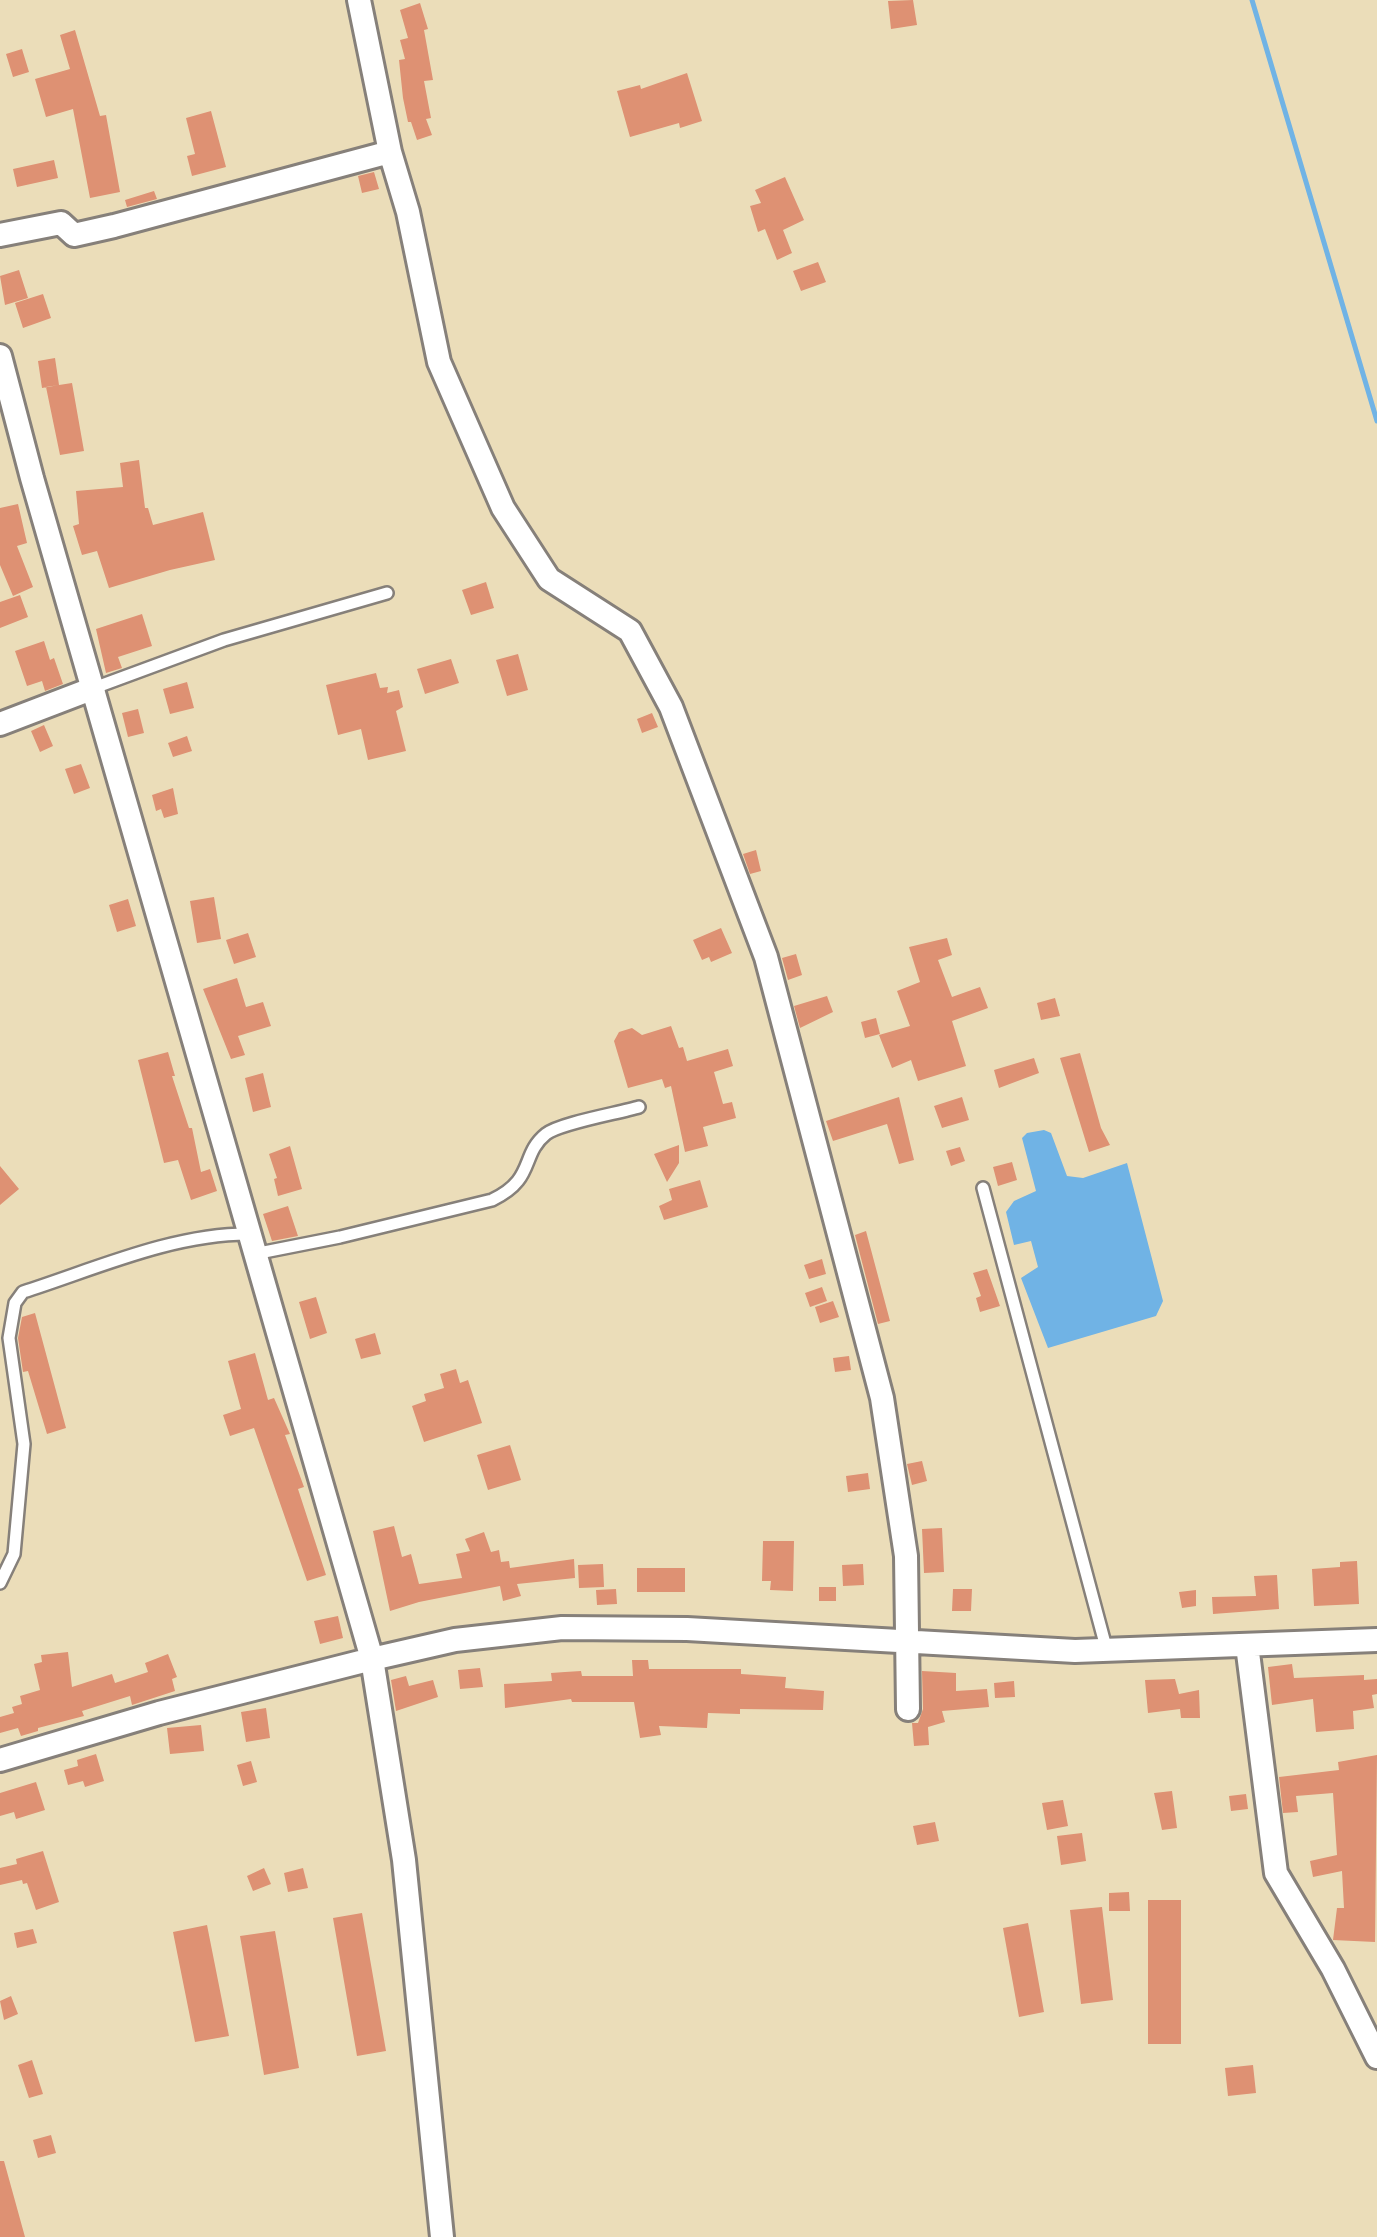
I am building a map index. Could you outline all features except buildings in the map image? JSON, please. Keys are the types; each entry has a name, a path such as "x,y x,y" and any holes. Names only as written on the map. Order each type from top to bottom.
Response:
{"street":[{"path":"359,0 439,362 503,508 549,579 630,631 671,708 766,957 882,1398 906,1556 908,1709"},
{"path":"0,234 61,223 74,235 390,152"},
{"path":"0,356 372,1659 404,1860 442,2237"},
{"path":"0,724 94,688"},
{"path":"0,1760 372,1659 455,1640 562,1628 687,1630 1107,1652 1377,1640"},
{"path":"1247,1646 1276,1873 1333,1969 1377,2057"}],"lane":[{"path":"94,688 224,640 387,593"},
{"path":"0,1584 14,1554 24,1444 10,1338 15,1304 24,1292 217,1234 251,1244 340,1238 492,1200 521,1180 538,1143 549,1131 639,1107"},
{"path":"983,1188 1107,1652"}],"water":[{"path":"1044,1130 1051,1133 1067,1176 1083,1178 1127,1163 1163,1301 1156,1316 1048,1348 1021,1278 1038,1267 1031,1241 1014,1245 1006,1212 1014,1201 1036,1191 1022,1138"}],"waterway":[{"path":"1252,0 1377,421"}]}
